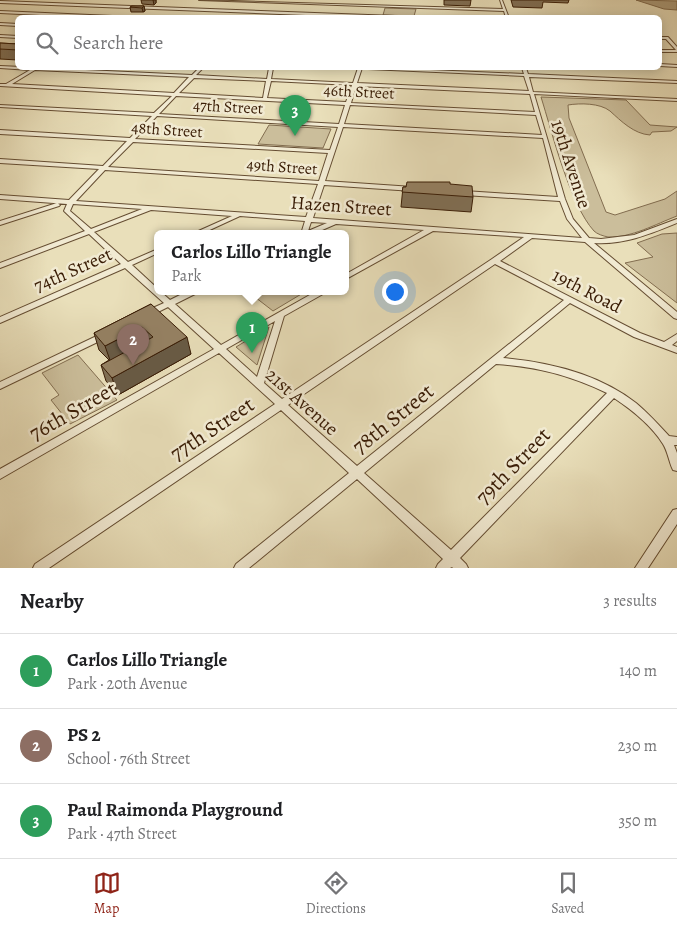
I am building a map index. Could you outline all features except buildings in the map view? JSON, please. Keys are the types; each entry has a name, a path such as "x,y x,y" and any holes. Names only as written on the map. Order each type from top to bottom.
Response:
{"street":[{"path":"0,12 27,0"},
{"path":"200,0 505,10"},
{"path":"298,13 312,0"},
{"path":"378,15 382,0"},
{"path":"501,0 507,15"},
{"path":"251,15 264,1"},
{"path":"0,2 338,15"},
{"path":"119,15 139,3"},
{"path":"0,12 70,15"},
{"path":"0,24 15,25"},
{"path":"0,36 15,37"},
{"path":"662,38 666,38 677,50"},
{"path":"662,51 677,50"},
{"path":"662,65 677,66"},
{"path":"0,67 15,67"},
{"path":"0,90 32,70"},
{"path":"74,70 677,100"},
{"path":"0,223 48,206 71,202 198,70"},
{"path":"264,99 271,70"},
{"path":"305,230 359,70"},
{"path":"413,70 677,82"},
{"name":"19th Avenue","path":"525,70 562,200 570,218 588,241 677,316"},
{"name":"46th Street","path":"0,85 538,114"},
{"name":"47th Street","path":"0,106 545,137"},
{"name":"48th Street","path":"0,132 332,152"},
{"name":"49th Street","path":"0,161 421,190"},
{"path":"460,192 562,200"},
{"name":"Hazen Street","path":"0,197 588,241 627,239 677,221"},
{"name":"21st Avenue","path":"71,202 68,211 154,289"},
{"path":"0,266 150,208"},
{"path":"209,228 211,213"},
{"path":"205,230 240,215"},
{"path":"317,230 334,222"},
{"path":"349,275 431,229"},
{"name":"77th Street","path":"39,568 496,262 530,236"},
{"name":"74th Street","path":"0,320 154,253"},
{"name":"19th Road","path":"496,262 637,335 677,350"},
{"name":"21st Avenue","path":"160,295 462,568"},
{"path":"142,316 186,295"},
{"name":"76th Street","path":"0,474 315,295"},
{"name":"78th Street","path":"240,568 569,300"},
{"path":"259,384 281,314"},
{"path":"0,386 116,329"},
{"path":"665,346 677,336"},
{"path":"495,361 555,370 585,378 613,393 644,415 666,440 677,467"},
{"name":"79th Street","path":"442,568 613,393"},
{"path":"666,440 677,441"},
{"path":"641,568 677,514"}],"shaded area":[{"path":"636,0 677,1 677,10 664,9"},
{"path":"385,8 416,9 414,15 383,15"},
{"path":"541,97 626,100 650,125 677,127 671,131 652,132 650,135 644,134 628,126 601,106 568,105 569,118 606,212 615,215 665,199 677,191 677,216 643,230 617,237 600,235 594,231 577,204 556,148"},
{"path":"269,125 331,129 323,148 258,144"},
{"path":"677,233 677,303 625,263 653,257 637,243 662,234"},
{"path":"252,295 300,295 273,311"},
{"path":"269,327 257,365 236,347"},
{"path":"78,355 117,400 70,424 51,400 59,395 42,373"}],"place":[{"name":"Paul Raimonda Playground","path":"295,136"},
{"name":"Carlos Lillo Triangle","path":"252,353"},
{"name":"PS 2","path":"133,365"}]}
